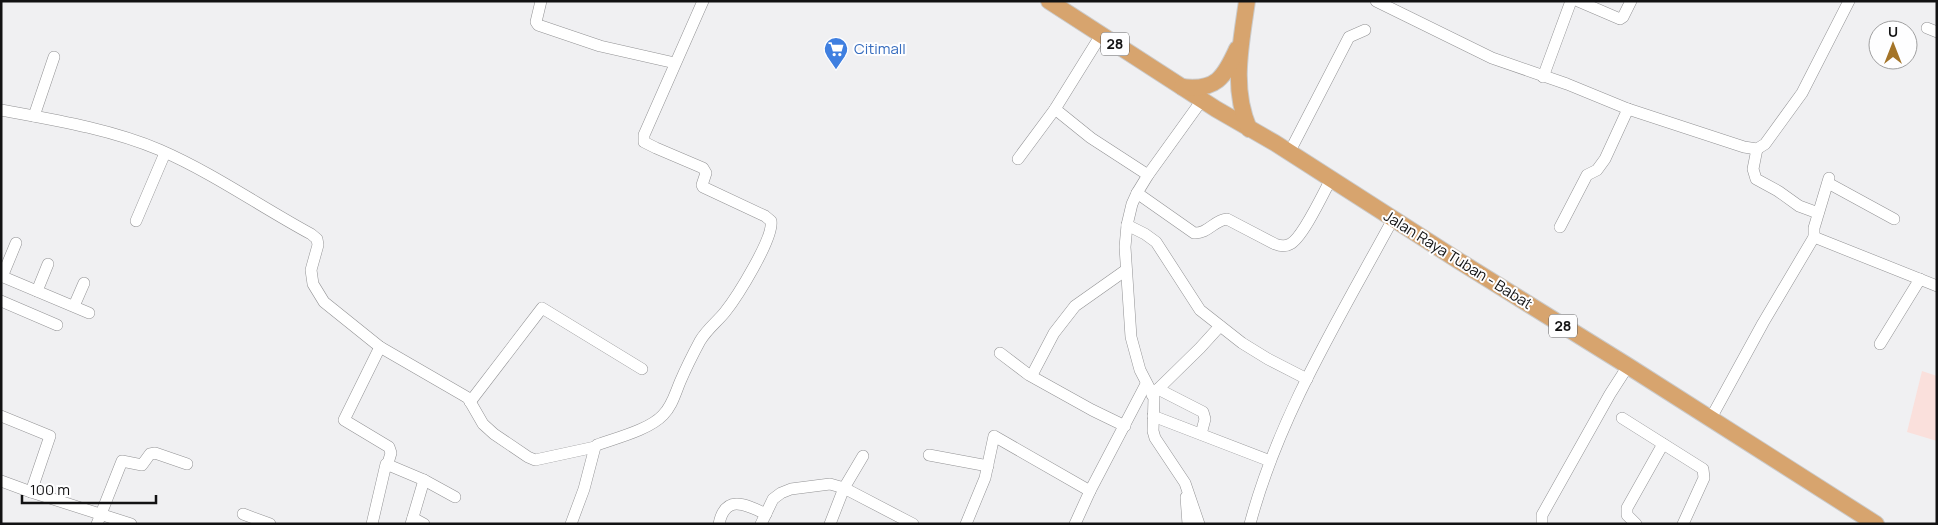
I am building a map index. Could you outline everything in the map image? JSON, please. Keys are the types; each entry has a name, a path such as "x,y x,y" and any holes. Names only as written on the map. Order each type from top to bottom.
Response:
{"highway":[{"name":"28","path":"1048,1 1202,100"},
{"path":"1247,1 1238,80 1241,108 1249,129"},
{"path":"1182,87 1197,89 1208,87 1217,82 1234,56 1242,36"},
{"name":"Jalan Raya Tuban - Babat","path":"1202,100 1328,177 1876,524"}],"street":[{"path":"541,1 536,22 538,25 600,46 675,63"},
{"path":"1,110 118,136 165,152 311,234 317,239 318,245 311,270 313,284 324,302 380,347 463,395 470,402 478,417 494,434 532,459 540,459 595,448 597,445 648,425 661,417 670,407 701,340 708,329 724,315 736,297 763,249 772,227 771,221 765,216 703,187 706,173 703,168 644,142 644,135 703,1"},
{"path":"1376,1 1492,58 1567,84 1628,109 1744,147 1757,149 1765,144 1802,93 1849,1"},
{"path":"1543,77 1571,1"},
{"path":"1578,1 1620,19 1623,17 1631,1"},
{"path":"1289,153 1349,37 1365,30"},
{"path":"1018,159 1055,109 1101,35"},
{"path":"34,116 54,57"},
{"path":"1201,434 1206,419 1203,412 1155,392 1146,384 1135,357 1131,337 1125,247 1127,225 1137,193 1202,100"},
{"path":"1055,109 1092,138 1148,175"},
{"path":"1560,227 1587,175 1598,170 1605,159 1628,109"},
{"path":"1757,149 1753,169 1756,179 1778,191 1799,206 1818,213"},
{"path":"136,221 165,152"},
{"path":"1137,193 1194,233 1202,232 1220,220 1227,219 1275,244 1289,245 1294,242 1302,231 1328,177"},
{"path":"1711,418 1763,323 1814,237 1814,228 1828,180 1894,219"},
{"path":"1250,524 1270,461 1307,379 1393,219"},
{"path":"1127,225 1156,242 1200,310 1260,354 1307,379"},
{"path":"1814,237 1937,286"},
{"path":"16,243 2,276 89,313"},
{"path":"37,291 48,264"},
{"path":"1032,375 1054,333 1075,306 1126,270"},
{"path":"1880,344 1920,279"},
{"path":"74,306 84,283"},
{"path":"1,301 57,324"},
{"path":"470,402 542,308 642,369"},
{"path":"1199,524 1185,483 1154,438 1155,392 1220,326"},
{"path":"372,524 385,464 388,463 391,453 388,447 344,420 380,347"},
{"path":"1000,353 1029,375 1125,426"},
{"path":"1542,524 1542,515 1610,394 1628,366"},
{"path":"1075,524 1090,490 1146,384"},
{"path":"1,416 50,436 31,492"},
{"path":"1153,416 1270,461"},
{"path":"1622,418 1703,469 1704,478 1683,524"},
{"path":"966,524 985,478 994,436 1090,490"},
{"path":"1636,524 1627,516 1626,508 1663,444"},
{"path":"571,524 584,489 595,448"},
{"path":"100,519 122,460 142,465 150,454 155,453 187,464"},
{"path":"929,455 988,466"},
{"path":"830,524 844,488 864,456"},
{"path":"388,463 424,480 455,498"},
{"path":"424,480 412,521 424,524"},
{"path":"1,482 100,519 131,524"},
{"path":"1185,483 1188,524"},
{"path":"719,524 721,514 730,504 738,503 751,507 763,519 773,499 781,493 791,489 830,484 844,488 914,524"},
{"path":"243,514 270,524"}],"shaded area":[{"path":"1922,371 1937,376 1937,441 1907,432"}],"place":[{"name":"Citimall","path":"836,70"}]}
